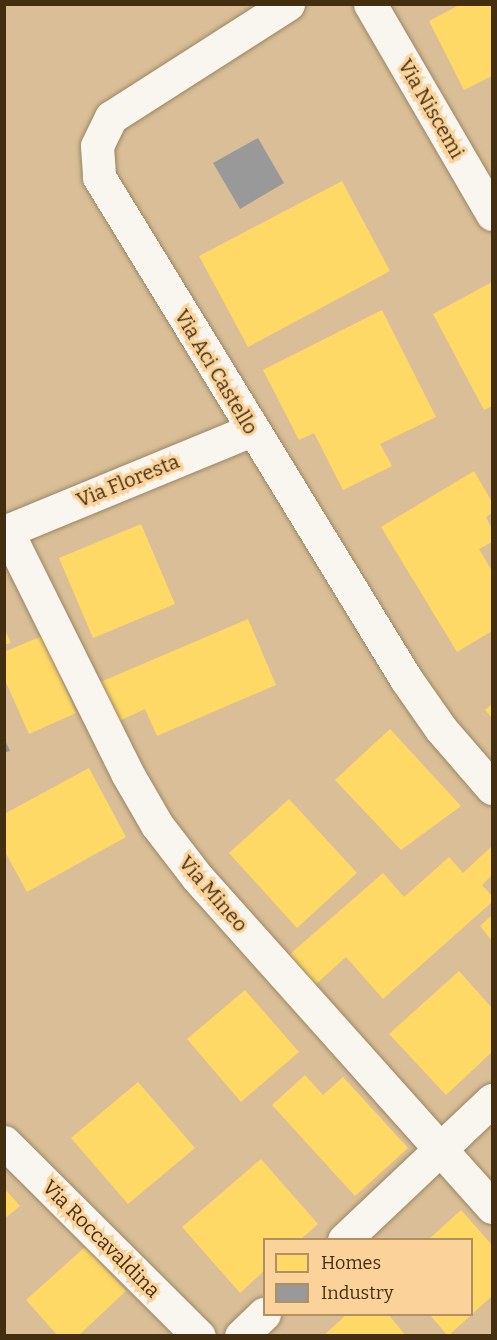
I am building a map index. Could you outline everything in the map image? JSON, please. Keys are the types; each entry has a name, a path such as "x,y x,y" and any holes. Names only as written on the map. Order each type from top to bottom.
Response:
{"street":[{"name":"Via Aci Castello","path":"288,4 121,108 102,131 97,146 96,161 104,188 406,679 441,729 492,788"},
{"name":"Via Niscemi","path":"370,4 492,214"},
{"name":"Via Floresta","path":"6,532 251,430"},
{"name":"Via Mineo","path":"6,532 157,825 197,877 492,1207"},
{"path":"345,1238 492,1100"},
{"name":"Via Roccavaldina","path":"4,1143 199,1335"},
{"path":"241,1335 263,1315"}],"building: Homes":[{"path":"461,4 492,4 492,76 464,90 429,21"},
{"path":"342,181 390,271 248,347 199,256"},
{"path":"492,282 492,406 484,410 433,314"},
{"path":"382,310 436,417 380,444 392,466 343,490 314,433 299,440 263,370"},
{"path":"474,471 492,502 492,513 486,517 492,529 492,542 479,549 492,571 492,631 457,652 381,527"},
{"path":"141,524 175,604 93,638 59,558"},
{"path":"248,619 276,685 157,736 145,709 115,723 98,683"},
{"path":"4,628 11,643 4,645"},
{"path":"42,636 76,713 29,734 4,678 4,652"},
{"path":"492,704 492,718 485,710"},
{"path":"390,729 461,806 401,850 335,780"},
{"path":"89,768 126,837 27,892 4,850 4,814"},
{"path":"289,799 357,873 297,928 229,853"},
{"path":"492,846 492,875 482,885 492,896 492,902 383,999 346,957 315,985 289,955 383,873 404,897 449,857 463,873"},
{"path":"492,915 492,941 480,926"},
{"path":"459,971 492,1008 492,1052 446,1095 389,1034"},
{"path":"245,990 299,1052 241,1102 187,1039"},
{"path":"305,1075 323,1095 343,1077 408,1148 355,1196 272,1105"},
{"path":"138,1082 195,1148 128,1204 71,1138"},
{"path":"261,1159 318,1224 302,1238 263,1238 263,1272 240,1293 182,1227"},
{"path":"4,1188 20,1206 4,1219"},
{"path":"461,1210 492,1245 492,1296 473,1313 473,1238 430,1238"},
{"path":"85,1247 126,1291 78,1336 58,1336 26,1300"},
{"path":"345,1316 390,1316 406,1336 323,1336"},
{"path":"431,1316 470,1316 448,1336"}],"building: Industry":[{"path":"258,138 284,183 240,209 213,163"},
{"path":"4,738 10,751 4,753"}]}
